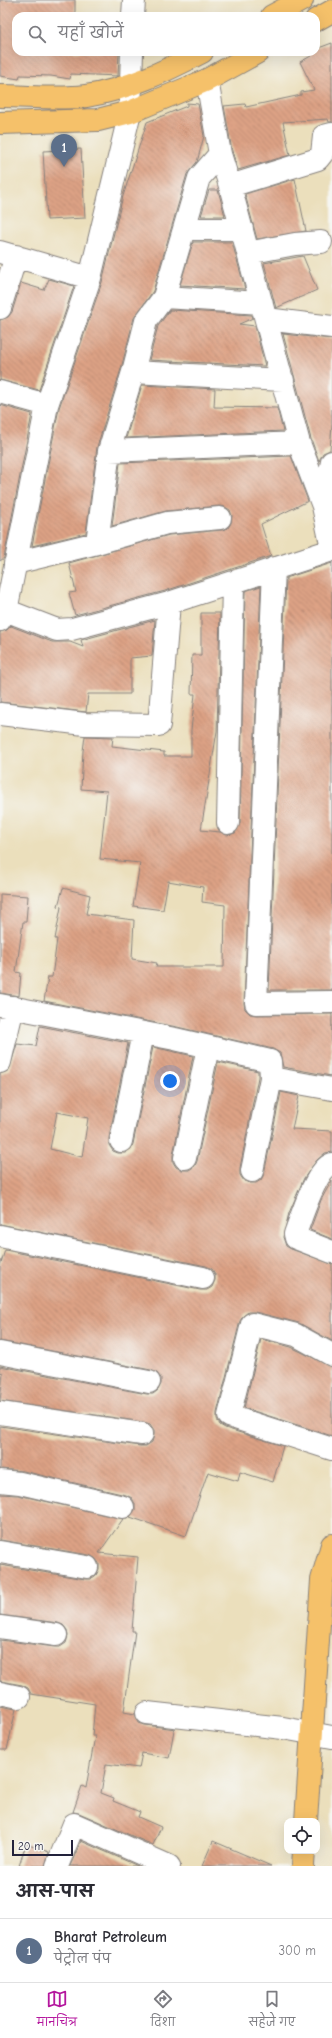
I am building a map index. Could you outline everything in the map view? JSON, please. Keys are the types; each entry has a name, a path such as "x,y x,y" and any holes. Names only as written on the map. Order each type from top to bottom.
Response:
{"main road":[{"path":"280,12 302,0"},
{"path":"320,18 332,11"},
{"path":"0,96 84,96 112,91 180,64 195,56"},
{"path":"0,123 98,120 130,112 207,80 251,56"},
{"path":"307,1818 322,1735 327,1581 332,1545"},
{"path":"303,1866 304,1854"}],"street":[{"path":"134,0 134,12"},
{"path":"132,56 130,112 90,278 47,405 15,563 2,612 57,630 72,629 169,603 332,549 323,506 299,444 242,229 220,154 207,80"},
{"path":"230,186 318,160 322,154 324,136 332,134"},
{"path":"96,544 109,451 133,372 146,321 164,297 199,178 220,154"},
{"path":"184,229 242,229"},
{"path":"248,253 295,244 321,242"},
{"path":"0,308 8,254 90,278"},
{"path":"164,297 264,311 332,327"},
{"path":"133,372 283,380"},
{"path":"0,392 47,405"},
{"path":"109,451 299,444"},
{"path":"323,506 332,462"},
{"path":"15,563 96,544 167,523 220,518"},
{"path":"274,568 256,1003 332,1002"},
{"path":"228,823 233,583"},
{"path":"0,714 85,724 159,725 169,603"},
{"path":"0,1062 6,1006 208,1046 270,1061 271,1078 252,1171"},
{"path":"121,1141 143,1033"},
{"path":"185,1158 208,1046"},
{"path":"271,1078 332,1089"},
{"path":"332,1164 325,1167 312,1192 295,1234 296,1238 332,1252"},
{"path":"0,1236 203,1278"},
{"path":"332,1355 296,1335 252,1324 229,1416 332,1449"},
{"path":"0,1353 149,1382"},
{"path":"0,1413 142,1434"},
{"path":"0,1481 20,1482 123,1507"},
{"path":"0,1552 87,1567"},
{"path":"0,1627 56,1635"},
{"path":"147,1713 283,1728 322,1735"},
{"path":"57,1866 74,1824 169,1866"}],"building":[{"path":"0,0 75,0 75,12 12,12 12,56 119,56 118,76 71,74 70,79 51,76 20,75 19,79 0,76"},
{"path":"332,43 332,122 329,122 328,119 283,122 290,155 238,170 232,151 224,106 245,104 246,107 301,95 301,92 314,90 300,62 311,56 320,56 320,48"},
{"path":"187,103 198,104 204,136 197,162 187,174 153,291 134,318 121,369 97,447 86,533 32,546 59,408 102,282 123,196 147,122 187,106"},
{"path":"81,149 85,218 47,220 43,151"},
{"path":"295,179 306,231 257,239 245,194"},
{"path":"209,190 218,190 225,216 201,216"},
{"path":"193,242 232,242 245,289 180,285"},
{"path":"303,256 317,290 276,308 264,263"},
{"path":"49,279 74,286 39,390 0,380 0,320 8,317 12,312 21,283 44,290"},
{"path":"170,310 252,315 253,318 239,324 255,326 265,366 149,360 158,326"},
{"path":"283,334 332,339 332,425 330,450 323,453 319,461 311,439"},
{"path":"142,385 215,389 214,407 277,408 283,431 126,438"},
{"path":"0,405 32,414 4,558 0,561"},
{"path":"291,456 308,501 261,524 271,556 165,591 75,615 69,593 76,592 69,563 169,535 222,530 228,528 231,523 232,516 230,510 219,506 166,511 112,526 120,463"},
{"path":"332,563 332,990 269,990 286,578"},
{"path":"261,586 244,1003 245,1009 250,1014 256,1015 332,1014 331,1076 283,1067 280,1053 273,1049 177,1027 44,1001 48,977 52,977 57,939 55,939 61,907 58,906 63,888 90,895 86,914 134,920 132,959 157,963 156,967 224,967 225,905 202,902 203,887 168,881 163,910 133,906 140,863 100,859 107,791 81,789 83,751 85,736 113,737 112,746 164,752 164,756 191,756 191,730 195,694 191,694 192,655 201,655 201,613 220,613 217,731 201,830 220,832 227,835 235,833 240,823 245,591"},
{"path":"155,620 152,656 130,658 130,694 88,694 86,712 0,702 0,632 7,630 11,626 52,642 70,642 83,647 81,640"},
{"path":"0,894 28,896 26,922 23,922 16,972 21,973 19,996 0,993"},
{"path":"40,1026 128,1043 109,1138 109,1145 113,1151 118,1153 125,1153 131,1149 133,1144 153,1047 193,1056 173,1155 173,1162 176,1167 182,1170 189,1170 195,1166 197,1161 218,1062 258,1071 240,1168 240,1175 244,1181 256,1183 261,1180 264,1174 281,1092 299,1096 292,1129 332,1131 332,1152 325,1153 317,1160 304,1178 289,1213 283,1237 286,1246 291,1249 332,1264 332,1341 299,1323 255,1312 248,1312 243,1316 240,1321 217,1413 217,1420 220,1425 225,1428 283,1446 273,1482 240,1472 238,1481 208,1472 186,1536 130,1517 135,1510 135,1504 132,1498 126,1495 23,1471 0,1469 0,1426 140,1446 146,1446 152,1442 154,1430 150,1424 144,1422 0,1401 3,1373 0,1372 0,1366 147,1394 153,1394 158,1390 161,1384 161,1378 157,1373 151,1370 0,1341 0,1266 5,1250 200,1290 207,1290 212,1287 215,1280 215,1274 212,1269 206,1266 0,1224 0,1074 9,1070 17,1044 36,1046","holes":["57,1112 88,1118 82,1157 50,1149"]},
{"path":"332,1180 332,1239 310,1230 321,1200"},
{"path":"261,1339 291,1347 332,1367 332,1436 244,1408"},
{"path":"0,1494 18,1495 123,1519 99,1553 138,1557 132,1631 135,1631 124,1712 135,1714 139,1723 145,1725 176,1729 174,1730 169,1758 142,1753 139,1768 106,1764 101,1793 114,1798 113,1801 140,1812 138,1817 161,1827 153,1845 79,1813 73,1812 82,1786 86,1788 95,1736 92,1736 95,1704 31,1694 28,1688 22,1685 0,1681 0,1640 60,1647 66,1643 68,1636 67,1630 63,1625 58,1623 0,1615 0,1565 91,1579 96,1575 99,1569 99,1563 95,1558 89,1555 0,1540"},
{"path":"0,1706 16,1709 7,1750 0,1750"},
{"path":"81,1841 138,1866 70,1866"},
{"path":"213,1841 271,1866 202,1866"},
{"path":"26,1844 49,1852 45,1866 19,1866"}],"place":[{"name":"Bharat Petroleum","path":"64,167"}]}
